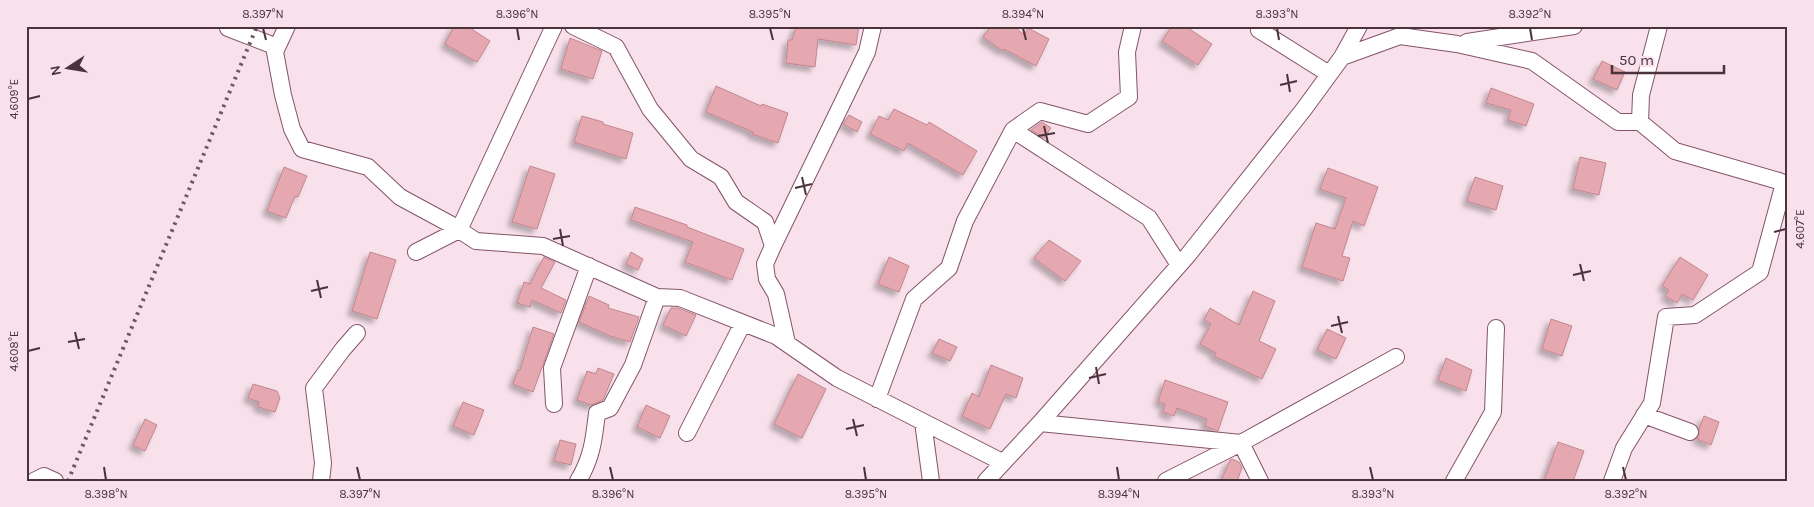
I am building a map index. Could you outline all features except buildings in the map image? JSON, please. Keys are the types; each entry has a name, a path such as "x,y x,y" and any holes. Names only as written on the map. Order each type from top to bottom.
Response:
{"street":[{"path":"287,26 275,52 292,129 302,149 368,167 400,197 476,241 543,246 657,297 680,298 776,336 837,378 1002,462"},
{"path":"416,252 459,230 554,26"},
{"path":"573,26 616,47 650,109 691,159 721,177 736,202 765,222 773,246"},
{"path":"787,343 776,294 767,279 765,264 867,52 873,26"},
{"path":"877,399 914,299 949,268 965,220 1013,130 1040,111 1088,124 1129,97 1127,52 1133,26"},
{"path":"1259,26 1259,30 1329,74"},
{"path":"986,481 1040,423 1179,265 1304,109 1342,57 1359,26"},
{"path":"1457,44 1574,26"},
{"path":"1640,122 1641,95 1659,26"},
{"path":"228,28 277,48"},
{"path":"1342,57 1400,36 1457,44 1532,62 1618,122 1640,122 1676,151 1786,184 1760,272 1695,315 1666,317 1652,403 1624,448 1612,481"},
{"path":"1013,130 1149,218 1179,265"},
{"path":"554,404 552,368 589,266"},
{"path":"578,481 587,467 593,443 597,413 610,408 633,365 657,297"},
{"path":"687,433 743,323"},
{"path":"1454,481 1493,412 1496,328"},
{"path":"321,481 323,463 314,388 343,348 357,333"},
{"path":"1166,481 1241,443 1396,357"},
{"path":"1644,415 1690,432"},
{"path":"923,422 931,481"},
{"path":"1040,423 1241,443"},
{"path":"1241,443 1260,481"},
{"path":"34,481 44,476 54,481"}],"railway":[{"path":"68,481 257,26"}]}
